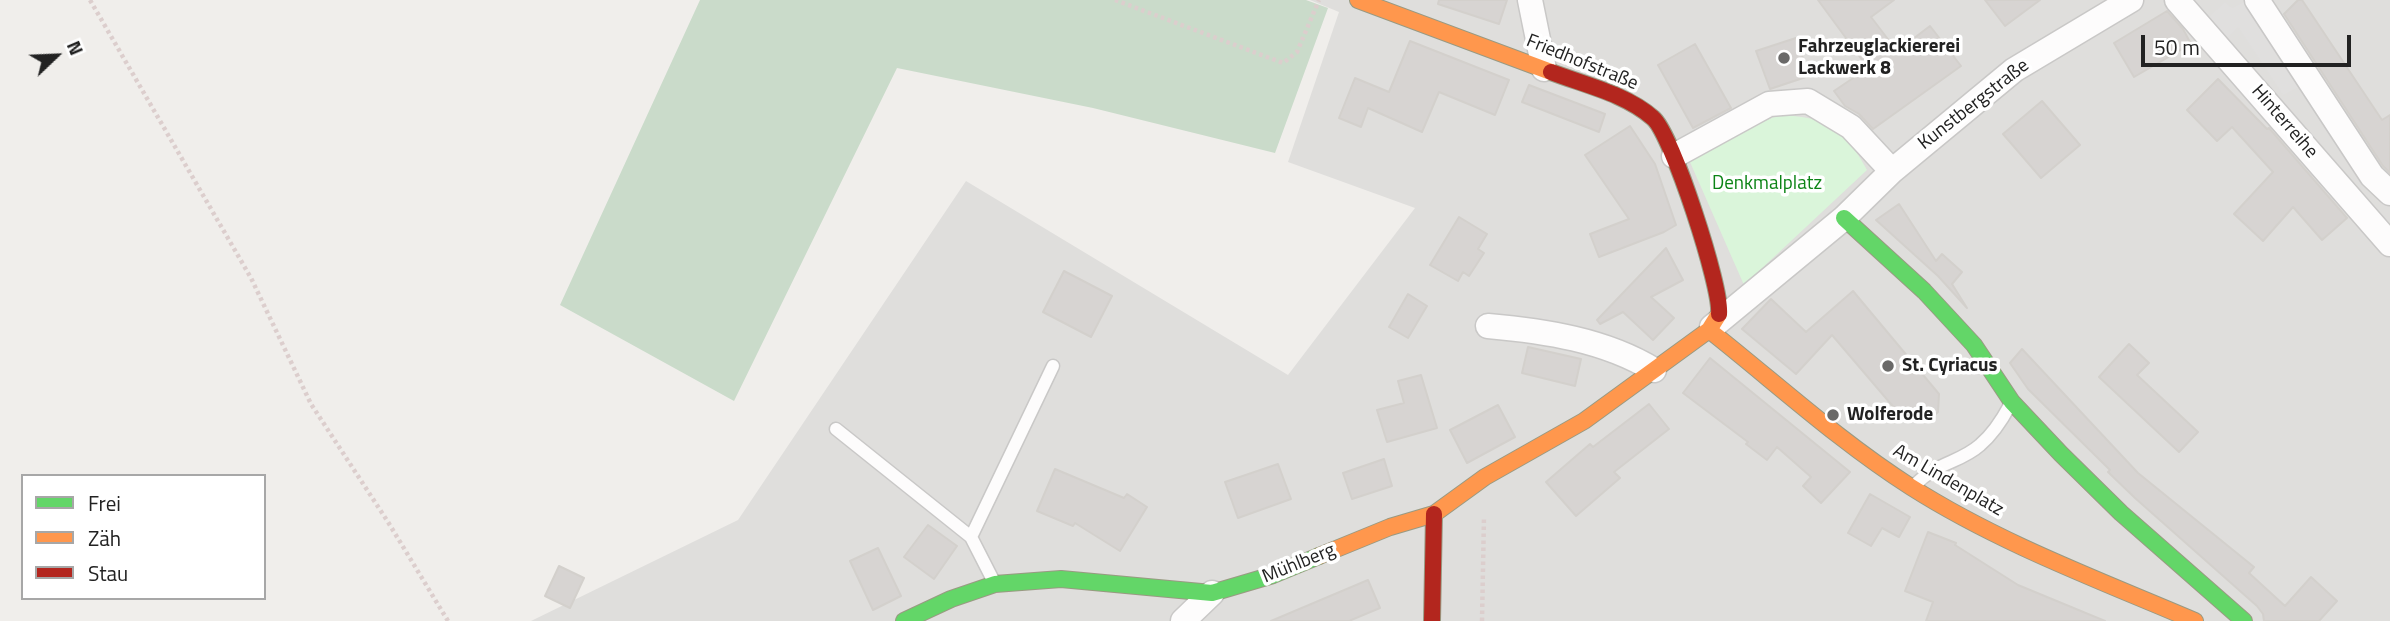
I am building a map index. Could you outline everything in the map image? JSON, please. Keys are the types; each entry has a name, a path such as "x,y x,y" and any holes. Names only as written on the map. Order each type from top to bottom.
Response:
{"street":[{"name":"Friedhofstraße","path":"1358,0 1615,96 1659,122 1674,156 1718,291 1721,310 1709,330"},
{"path":"1530,0 1544,69"},
{"name":"Kunstbergstraße","path":"1709,330 1844,218 1892,171 2014,70 2131,0"},
{"name":"Hinterreihe","path":"2177,0 2390,244"},
{"name":"Hinterreihe","path":"2257,0 2372,177 2390,193"},
{"path":"1674,156 1769,104 1808,101 1851,127 1892,171"},
{"path":"1844,218 1924,291 1974,345 2012,402 2121,513 2244,621"},
{"path":"1488,326 1539,331 1613,349 1654,370"},
{"name":"Mühlberg","path":"904,621 951,599 995,584 1061,579 1212,593 1273,575 1399,523 1434,514 1485,477 1571,430 1709,330"},
{"name":"Am Lindenplatz","path":"1709,330 1868,458 1913,488 1985,529 2195,621"},
{"path":"1432,621 1434,514"},
{"path":"1184,621 1212,593"}],"lane":[{"path":"971,537 1053,366"},
{"path":"1913,488 1927,472 1979,447 1999,426 2012,402"},
{"path":"836,429 971,537 995,584"}],"path":[{"path":"90,0 251,278 310,404 388,522 448,621"},
{"path":"1115,0 1283,63 1297,52 1319,0"},
{"path":"1482,621 1485,477"}],"shaded area":[{"path":"1310,0 2390,0 2390,621 531,621 738,520 966,181 1288,375 1415,208 1288,162 1339,12"},
{"path":"2248,0 2302,85 2283,95 2238,27 2225,40 2207,18 2225,2 2232,8"}],"green space":[{"path":"700,0 1306,0 1328,8 1275,153 1093,108 897,68 734,401 560,305"},
{"name":"Denkmalplatz","path":"1779,115 1810,118 1832,127 1842,134 1867,170 1744,285 1690,162 1741,131"}],"building":[{"path":"1439,0 1507,0 1499,24 1438,4"},
{"path":"1818,0 1894,0 1871,17 1897,51 1930,26 1961,66 1873,129 1859,114 1845,106 1834,91 1868,68"},
{"path":"1985,0 2040,0 2005,26"},
{"path":"2298,0 2302,0 2382,120 2390,115 2390,173 2284,14"},
{"path":"2167,11 2183,29 2191,44 2134,77 2114,43"},
{"path":"1796,38 1809,76 1770,89 1756,51"},
{"path":"1410,41 1509,80 1495,115 1439,92 1422,132 1368,108 1361,127 1339,118 1355,78 1389,92"},
{"path":"1695,44 1731,108 1693,128 1658,65"},
{"path":"2218,79 2267,129 2269,128 2347,218 2322,240 2293,207 2263,241 2234,214 2273,172 2232,127 2217,141 2187,110"},
{"path":"1529,85 1605,114 1599,132 1522,102"},
{"path":"2042,101 2080,145 2041,178 2003,134"},
{"path":"1630,126 1655,164 1676,225 1599,257 1590,234 1629,219 1585,155"},
{"path":"1899,204 1936,261 1942,254 1962,272 1952,284 1967,308 1938,276 1876,220"},
{"path":"1459,217 1487,234 1478,249 1484,253 1469,276 1463,272 1458,281 1430,265"},
{"path":"1666,248 1683,280 1651,297 1674,318 1653,340 1623,312 1600,324 1597,320"},
{"path":"1064,271 1112,296 1091,337 1043,312"},
{"path":"1853,291 1939,394 1938,412 1927,422 1910,409 1902,417 1832,335 1796,374 1742,329 1771,299 1806,332"},
{"path":"1408,294 1427,306 1408,338 1389,327"},
{"path":"2129,344 2149,363 2137,375 2198,432 2179,452 2099,377"},
{"path":"1528,347 1581,359 1575,386 1522,373"},
{"path":"2022,349 2138,473 2254,567 2249,573 2285,606 2311,577 2337,601 2319,621 2264,621 2257,606 2135,498 2028,389 2010,363"},
{"path":"1710,358 1850,472 1821,503 1803,486 1811,477 1777,447 1767,460 1746,444 1748,442 1683,393"},
{"path":"1421,375 1437,428 1387,442 1377,410 1404,403 1398,381"},
{"path":"1649,404 1669,429 1614,472 1620,478 1576,516 1546,482 1590,444 1593,447"},
{"path":"1498,405 1515,437 1467,463 1450,430"},
{"path":"1384,459 1392,486 1352,499 1343,473"},
{"path":"1278,464 1291,499 1238,518 1225,482"},
{"path":"1055,469 1124,498 1127,494 1147,507 1120,551 1075,523 1073,526 1037,511"},
{"path":"1870,494 1910,517 1899,537 1882,528 1871,546 1848,533"},
{"path":"928,525 957,546 934,579 904,557"},
{"path":"1928,532 1956,543 1955,545 2018,585 2105,621 1926,621 1933,602 1905,591"},
{"path":"878,548 901,596 873,610 850,561"},
{"path":"559,566 584,578 570,608 545,596"},
{"path":"1368,580 1380,608 1349,621 1271,621"}],"traffic: fast":[{"path":"1844,218 1924,291 1974,345 2012,402 2061,454 2121,513 2244,621"},
{"path":"904,621 951,599 995,584 1061,579 1212,593 1273,575 1319,556"}],"traffic: slow":[{"path":"1358,0 1551,72"},
{"path":"1319,556 1390,527 1434,514 1485,477 1584,421 1709,330 1719,314"},
{"path":"1709,330 1858,451 1911,487 1979,526 2050,560 2195,621"}],"traffic: jam":[{"path":"1551,72 1605,91 1653,118 1672,152 1694,212 1713,275 1719,314"},
{"path":"1432,621 1434,514"}],"place":[{"name":"Fahrzeuglackiererei Lackwerk 8","path":"1784,58"},
{"name":"St. Cyriacus","path":"1888,366"},
{"name":"Wolferode","path":"1833,415"}]}
